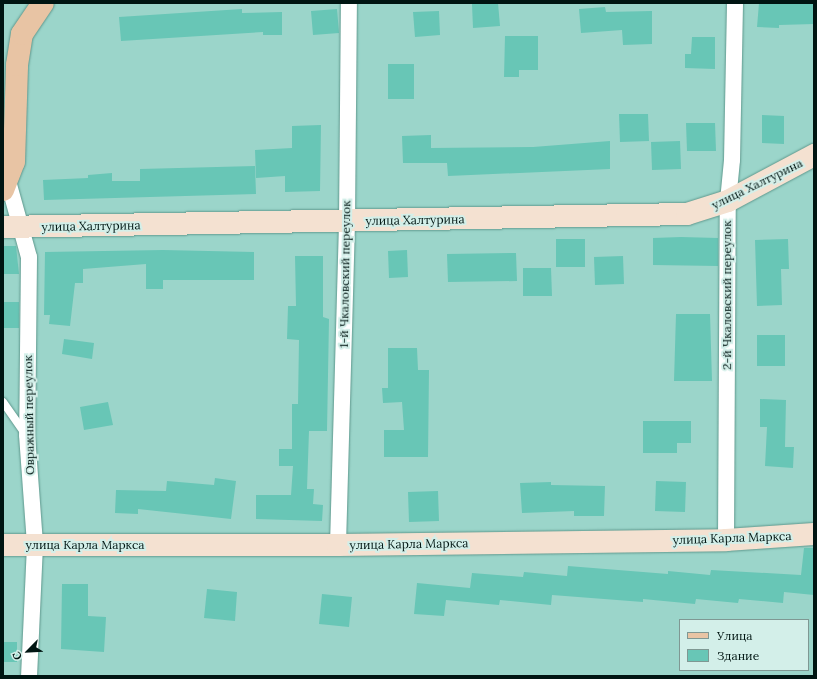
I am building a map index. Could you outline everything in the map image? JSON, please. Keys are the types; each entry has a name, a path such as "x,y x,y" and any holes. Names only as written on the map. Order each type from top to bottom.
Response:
{"main road":[{"path":"5,186 17,141 17,65 22,34 44,3"}],"street":[{"name":"1-й Чкаловский переулок","path":"338,545 347,222 349,3"},
{"name":"2-й Чкаловский переулок","path":"726,540 728,201 732,160 735,3"},
{"name":"улица Халтурина","path":"13,227 347,222 687,214 728,201 814,155"},
{"name":"Овражный переулок","path":"5,186 13,227 29,257 27,435 35,545 29,676"},
{"name":"улица Карла Маркса","path":"3,545 338,545 726,540 814,534"}],"lane":[{"path":"3,402 27,435"}],"building":[{"path":"498,3 500,26 473,28 472,4"},
{"path":"759,3 814,3 814,24 779,25 779,28 757,27"},
{"path":"605,7 606,12 652,11 652,44 623,45 622,30 581,33 579,9"},
{"path":"242,9 242,13 282,12 282,35 263,35 263,32 121,41 119,17"},
{"path":"337,9 339,33 313,35 311,11"},
{"path":"439,11 440,35 415,37 413,12"},
{"path":"505,36 538,36 538,70 519,70 519,77 504,77"},
{"path":"692,37 715,37 715,69 685,68 685,54 691,54"},
{"path":"388,64 414,64 414,99 388,99"},
{"path":"619,114 648,114 649,141 620,142"},
{"path":"762,115 784,116 784,144 762,143"},
{"path":"686,123 715,123 716,151 687,151"},
{"path":"321,125 320,191 285,192 285,176 256,178 255,150 292,148 292,126"},
{"path":"431,135 431,148 533,147 610,141 610,169 448,176 447,163 403,163 402,136"},
{"path":"680,141 681,169 652,170 651,142"},
{"path":"255,166 256,194 44,200 43,180 88,178 88,175 112,173 112,181 140,181 140,169"},
{"path":"653,238 718,238 718,266 653,265"},
{"path":"556,239 585,239 585,267 556,267"},
{"path":"788,239 789,269 781,269 782,305 757,306 755,240"},
{"path":"3,246 16,246 19,274 3,274"},
{"path":"163,250 254,252 254,280 163,280 163,289 146,289 146,264 83,269 83,283 75,283 70,326 49,324 50,315 44,315 45,252"},
{"path":"407,250 408,277 389,278 388,251"},
{"path":"516,253 517,281 448,282 447,254"},
{"path":"295,256 323,256 323,317 329,319 327,431 309,431 307,489 314,489 313,504 323,505 322,521 256,519 256,495 291,495 293,466 279,466 279,449 292,449 292,404 298,404 299,340 287,339 288,306 296,306"},
{"path":"623,256 624,284 595,285 594,257"},
{"path":"523,268 551,268 552,296 523,296"},
{"path":"3,302 19,302 19,328 3,328"},
{"path":"676,314 710,314 712,381 674,381"},
{"path":"757,335 785,335 785,366 757,366"},
{"path":"64,339 94,343 92,359 62,354"},
{"path":"388,348 417,348 418,370 429,370 428,457 384,457 384,430 404,430 402,402 383,403 382,388 388,388"},
{"path":"760,399 786,400 785,447 794,447 793,468 765,466 767,427 760,427"},
{"path":"108,402 113,425 84,430 80,407"},
{"path":"643,421 691,421 691,443 677,443 677,453 643,453"},
{"path":"215,478 236,481 231,519 138,509 138,514 115,513 116,490 166,491 167,481 214,485"},
{"path":"656,481 686,482 685,512 655,511"},
{"path":"551,482 551,485 605,486 604,516 574,516 574,511 522,513 520,483"},
{"path":"438,491 439,521 409,522 408,492"},
{"path":"804,548 814,548 814,595 784,592 783,603 739,599 738,603 696,599 695,604 643,599 643,602 552,595 551,605 500,600 499,605 446,600 444,616 414,614 417,583 470,588 472,573 523,577 524,572 567,576 568,566 668,574 668,571 710,575 711,570 801,575"},
{"path":"62,584 88,584 88,616 106,617 104,652 61,649"},
{"path":"207,589 237,592 235,621 204,618"},
{"path":"322,594 352,597 349,627 319,624"},
{"path":"3,642 17,642 17,662 3,662"}]}
